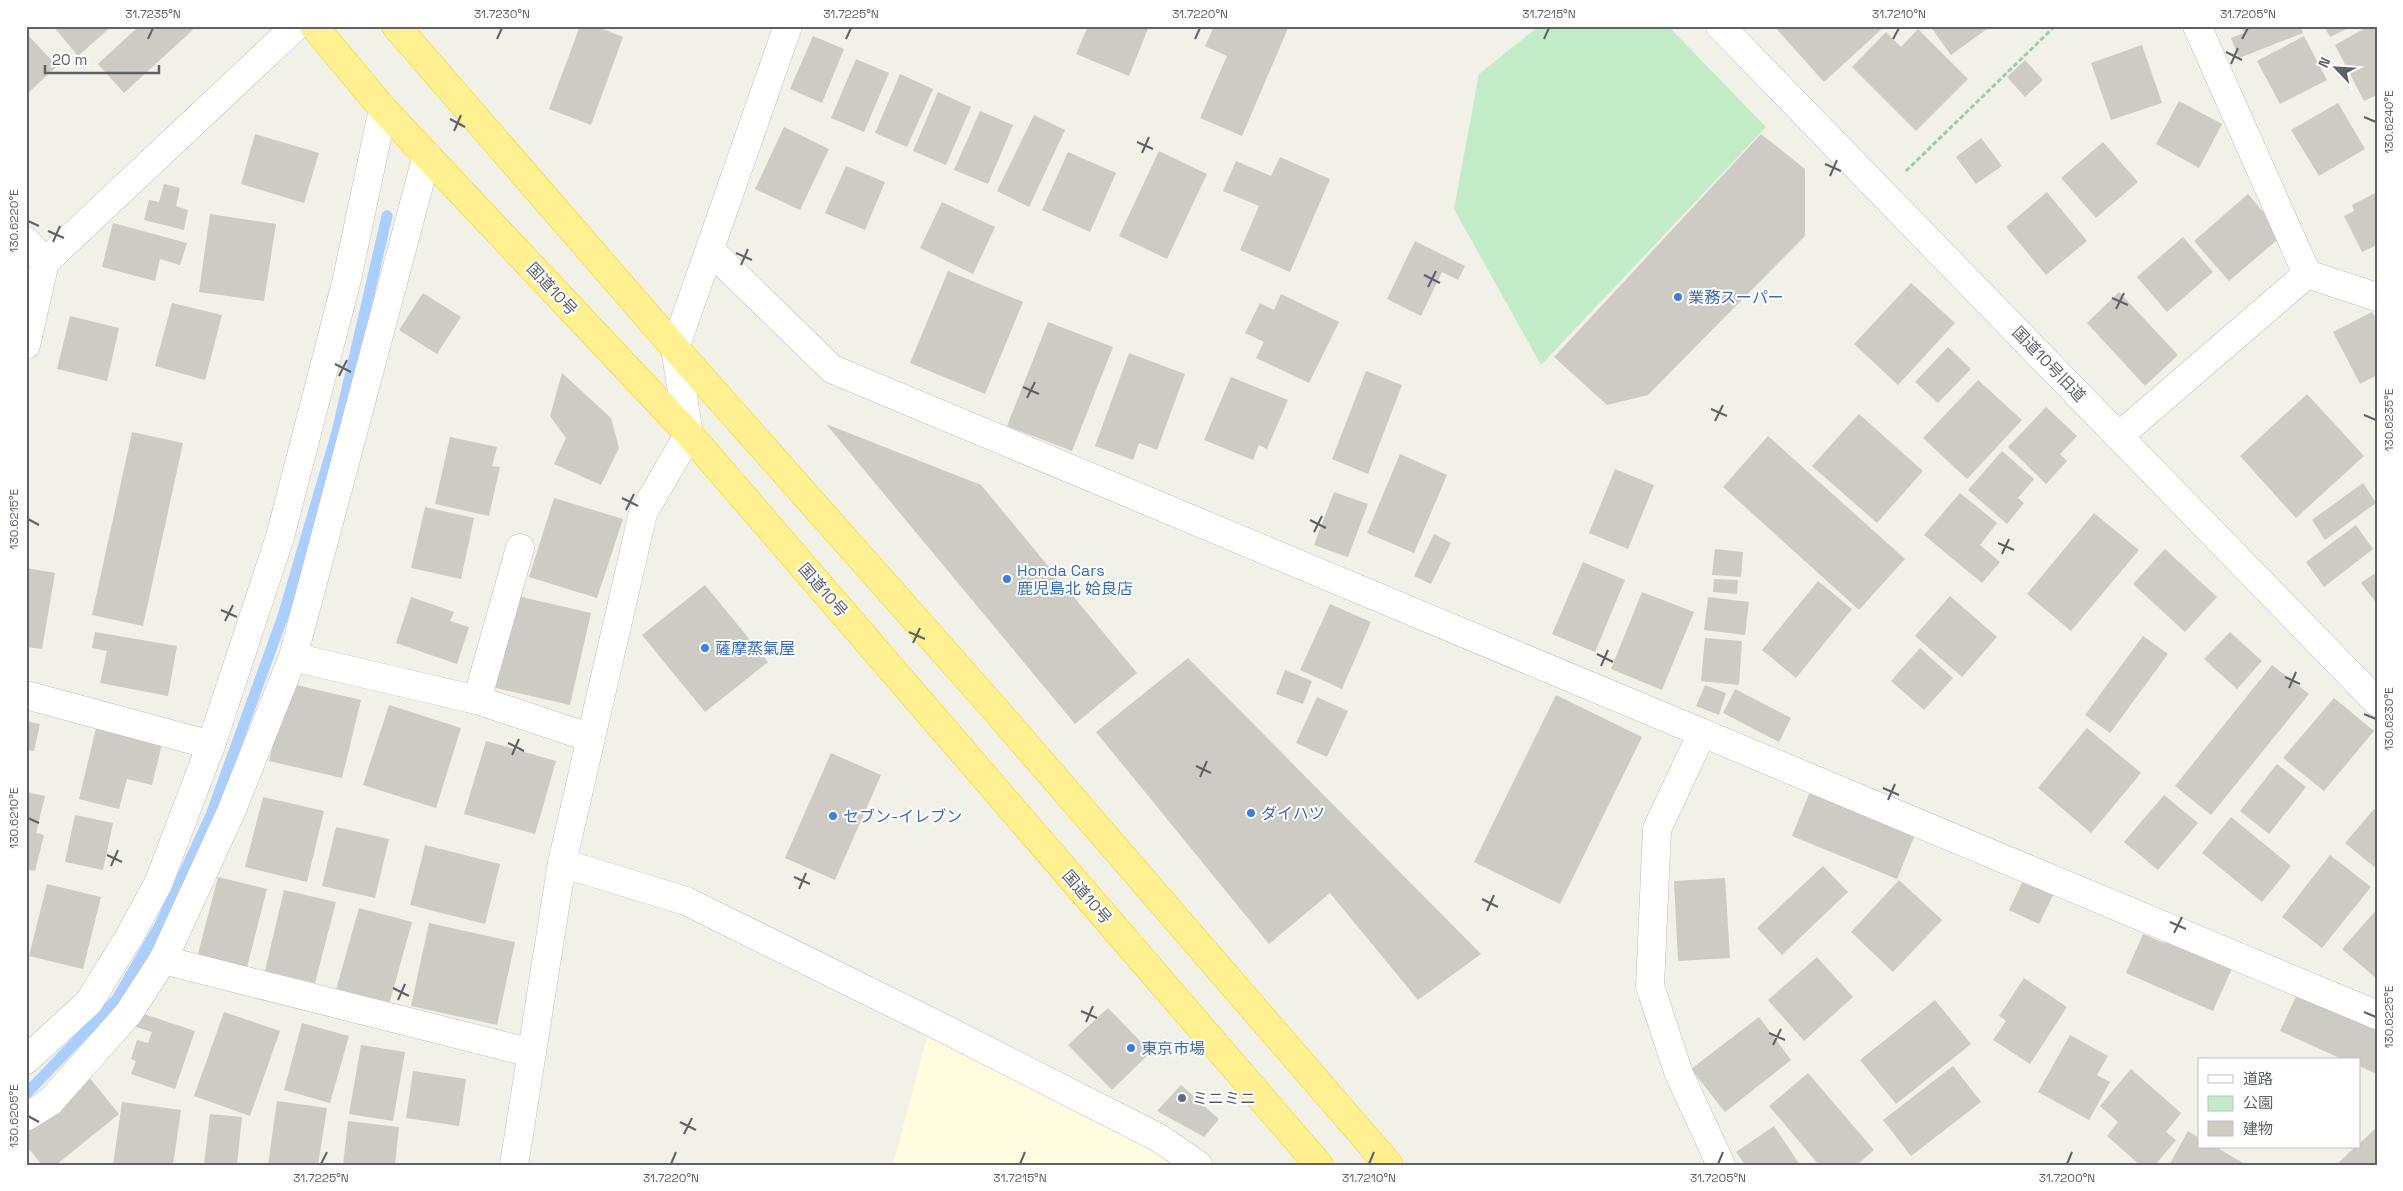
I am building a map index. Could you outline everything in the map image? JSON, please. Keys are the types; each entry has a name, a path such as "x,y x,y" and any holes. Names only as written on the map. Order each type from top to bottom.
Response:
{"highway":[{"name":"国道10号","path":"314,26 384,109 689,434 1319,1165"},
{"path":"396,26 675,348 987,701 1389,1165"}],"street":[{"path":"26,345 45,262 296,26"},
{"path":"514,1165 562,863 643,513 689,434 675,348 788,26"},
{"name":"国道10号旧道","path":"1720,26 2377,702"},
{"path":"2197,26 2307,274 2377,298"},
{"path":"26,1060 89,1002 129,937 158,884 211,744 280,537 347,279 384,109"},
{"path":"26,1117 50,1102 128,1014 163,960 231,812 293,657 427,155"},
{"path":"26,241 45,262"},
{"path":"710,250 832,369 2377,1014"},
{"path":"2119,436 2307,274"},
{"path":"477,700 520,548"},
{"path":"293,657 477,700 591,738"},
{"path":"26,695 211,744"},
{"path":"1702,733 1657,829 1650,986 1678,1074 1721,1165"},
{"path":"562,863 686,901 931,1022 1159,1138 1198,1165"},
{"path":"163,960 532,1053"}],"path":[{"path":"1882,194 2052,29 2052,26"}],"shaded area":[{"path":"931,1022 1198,1165 893,1165"}],"green space":[{"path":"1539,26 1668,26 1766,127 1541,365 1454,209 1479,74"}],"building":[{"path":"53,26 112,26 78,56"},
{"path":"139,26 197,26 124,93 98,64"},
{"path":"580,26 595,26 623,37 591,125 549,109"},
{"path":"1088,26 1149,26 1129,76 1076,54"},
{"path":"1214,26 1289,26 1242,136 1200,118 1227,56 1205,46"},
{"path":"1774,26 1885,26 1824,82"},
{"path":"1930,26 1991,26 1951,55"},
{"path":"2241,26 2301,26 2303,33 2239,58 2231,38 2244,33"},
{"path":"2324,26 2353,26 2330,37"},
{"path":"2369,26 2377,26 2377,95 2364,101 2335,45"},
{"path":"1918,29 1968,79 1916,131 1852,67 1886,32 1901,47"},
{"path":"26,33 57,66 26,95"},
{"path":"813,36 844,49 822,103 790,89"},
{"path":"2304,36 2327,80 2280,104 2257,61"},
{"path":"2142,45 2162,103 2111,120 2091,63"},
{"path":"856,59 889,73 864,132 831,118"},
{"path":"2025,60 2043,80 2025,97 2007,77"},
{"path":"900,74 933,89 907,147 875,133"},
{"path":"938,92 971,107 946,165 913,151"},
{"path":"2179,101 2222,124 2199,168 2156,144"},
{"path":"2338,103 2365,149 2319,176 2291,130"},
{"path":"980,111 1013,125 988,184 954,170"},
{"path":"1034,115 1065,130 1029,207 997,191"},
{"path":"784,127 829,149 800,210 755,189"},
{"path":"255,134 319,153 304,203 241,184"},
{"name":"業務スーパー","path":"1761,134 1805,169 1805,236 1648,395 1607,405 1554,357"},
{"path":"1981,138 2002,166 1976,184 1956,157"},
{"path":"2103,142 2138,182 2096,218 2061,178"},
{"path":"1159,151 1207,174 1167,259 1119,236"},
{"path":"1068,152 1116,173 1090,232 1042,210"},
{"path":"1280,157 1330,179 1290,272 1240,250 1259,206 1223,191 1236,161 1271,176"},
{"path":"846,166 885,182 865,230 825,213"},
{"path":"164,184 180,188 176,206 188,210 184,230 144,220 149,200 159,202"},
{"path":"2047,192 2087,241 2046,275 2006,227"},
{"path":"2377,192 2377,245 2362,252 2344,216 2354,211 2352,205"},
{"path":"2248,194 2283,235 2229,281 2194,241"},
{"path":"942,202 995,227 973,274 920,248"},
{"path":"210,214 276,224 264,301 199,292"},
{"path":"113,223 187,243 180,265 160,259 155,281 102,267"},
{"path":"2183,237 2213,272 2167,312 2137,277"},
{"path":"1415,241 1465,266 1458,280 1442,272 1421,316 1387,299"},
{"path":"948,271 1023,302 985,394 910,363"},
{"path":"1911,283 1955,323 1898,385 1854,344"},
{"path":"2119,292 2178,355 2145,386 2087,323"},
{"path":"423,293 461,317 437,354 399,330"},
{"path":"1281,294 1339,322 1309,383 1256,358 1264,342 1245,333 1260,303 1274,310"},
{"path":"172,303 222,315 205,380 155,366"},
{"path":"2372,312 2377,320 2377,375 2360,384 2333,332"},
{"path":"70,316 119,328 107,381 57,369"},
{"path":"1048,322 1113,347 1072,451 1007,426"},
{"path":"1948,347 1971,369 1938,403 1915,382"},
{"path":"1129,353 1185,374 1157,450 1139,443 1133,460 1095,446"},
{"path":"1366,371 1402,385 1368,474 1332,459"},
{"path":"562,373 611,418 619,448 601,485 554,464 566,438 550,416"},
{"path":"1231,377 1288,400 1267,449 1259,445 1253,460 1204,440"},
{"path":"1978,380 2022,420 1967,479 1923,438"},
{"path":"2307,394 2364,456 2296,518 2240,456"},
{"path":"2046,407 2077,436 2060,454 2067,461 2046,484 2008,447"},
{"path":"1859,414 1923,471 1877,523 1812,466"},
{"name":"Honda Cars 鹿児島北 姶良店","path":"826,424 981,485 1137,673 1075,724"},
{"path":"132,432 183,443 143,626 92,615"},
{"path":"1768,436 1905,559 1859,610 1723,487"},
{"path":"450,437 497,447 492,466 500,467 489,516 435,504"},
{"path":"2002,451 2034,479 2018,498 2024,503 2007,524 1968,490"},
{"path":"1400,454 1447,475 1414,553 1367,533"},
{"path":"1615,469 1654,485 1628,549 1589,533"},
{"path":"2363,483 2376,503 2325,540 2312,520"},
{"path":"1334,492 1368,504 1348,557 1314,545"},
{"path":"1960,493 1997,523 1980,545 2000,562 1982,583 1924,535"},
{"path":"554,498 623,519 597,598 529,577"},
{"path":"425,507 474,518 461,579 411,568"},
{"path":"2094,513 2139,550 2071,631 2027,594"},
{"path":"2356,525 2373,549 2324,587 2306,562"},
{"path":"1434,534 1451,543 1431,584 1414,576"},
{"path":"1715,549 1743,552 1741,577 1712,575"},
{"path":"2165,549 2217,597 2185,632 2133,584"},
{"path":"1583,562 1625,580 1595,652 1552,634"},
{"path":"26,568 55,573 42,649 26,647"},
{"path":"2377,572 2377,604 2361,583"},
{"path":"1714,579 1738,580 1737,594 1713,592"},
{"path":"1818,581 1852,609 1796,678 1762,650"},
{"name":"薩摩蒸氣屋","path":"705,585 768,662 705,712 642,635"},
{"path":"1642,592 1694,612 1662,690 1611,669"},
{"path":"513,595 591,613 570,705 492,687"},
{"path":"1950,596 1997,637 1962,677 1915,636"},
{"path":"411,597 454,612 450,621 469,627 457,664 396,643"},
{"path":"1708,597 1749,602 1745,635 1704,630"},
{"path":"1330,604 1371,622 1342,689 1300,670"},
{"path":"95,632 177,646 168,696 100,683 107,651 92,648"},
{"path":"2230,632 2262,661 2237,689 2204,659"},
{"path":"2143,636 2168,654 2110,733 2085,715"},
{"path":"1705,638 1742,641 1739,685 1701,681"},
{"path":"1920,648 1953,678 1924,710 1891,681"},
{"name":"ダイハツ","path":"1188,658 1481,954 1418,1000 1330,893 1269,944 1096,732"},
{"path":"2272,665 2309,694 2211,815 2175,786"},
{"path":"1285,670 1312,681 1303,704 1276,694"},
{"path":"288,683 361,700 342,778 269,761"},
{"path":"1705,685 1726,693 1719,715 1696,706"},
{"path":"1735,689 1791,718 1779,742 1723,713"},
{"path":"1556,695 1642,737 1560,904 1474,862"},
{"path":"1317,697 1348,711 1327,757 1296,743"},
{"path":"2334,698 2374,731 2324,791 2283,758"},
{"path":"389,705 461,728 436,808 363,785"},
{"path":"26,721 40,724 34,751 26,750"},
{"path":"96,728 162,744 152,785 127,779 119,809 79,799"},
{"path":"2087,728 2141,773 2091,833 2038,788"},
{"path":"486,741 556,761 535,834 464,814"},
{"name":"セブン-イレブン","path":"831,753 881,775 835,880 785,858"},
{"path":"2277,764 2306,787 2269,834 2240,811"},
{"path":"1811,789 1916,832 1897,879 1792,836"},
{"path":"26,792 45,796 36,833 44,835 35,871 26,869"},
{"path":"2164,795 2198,823 2158,870 2124,842"},
{"path":"263,797 324,811 307,882 245,867"},
{"path":"2374,809 2377,811 2377,869 2345,843"},
{"path":"75,815 113,823 103,870 65,862"},
{"path":"2231,817 2291,866 2262,902 2202,853"},
{"path":"336,827 389,839 375,898 322,886"},
{"path":"425,845 500,864 485,924 410,905"},
{"path":"2330,855 2371,887 2322,948 2282,917"},
{"path":"1823,866 1848,892 1782,955 1757,928"},
{"path":"2026,874 2056,889 2039,924 2009,910"},
{"path":"218,877 267,889 247,967 198,954"},
{"path":"1725,878 1730,958 1678,961 1674,881"},
{"path":"1899,880 1942,920 1893,972 1851,932"},
{"path":"47,884 101,897 83,969 29,956"},
{"path":"284,890 336,902 315,983 265,971"},
{"path":"359,908 412,922 389,1005 336,990"},
{"path":"2377,909 2377,979 2342,949"},
{"path":"429,923 515,942 497,1025 411,1006"},
{"path":"2143,934 2164,943 2168,935 2234,964 2213,1011 2126,973"},
{"path":"1817,957 1853,997 1804,1041 1768,1000"},
{"path":"2024,978 2067,1007 2030,1064 1993,1040 2006,1021 1999,1016"},
{"path":"2299,990 2377,1025 2377,1074 2360,1066 2360,1058 2340,1058 2280,1031"},
{"path":"1935,1000 1971,1044 1896,1104 1860,1060"},
{"path":"1108,1008 1151,1052 1112,1090 1068,1045"},
{"path":"224,1012 280,1031 250,1116 194,1096"},
{"path":"141,1013 195,1031 175,1089 131,1074 136,1061 131,1059 137,1040 148,1043 152,1032 136,1027"},
{"path":"1759,1017 1791,1060 1725,1112 1691,1069"},
{"path":"302,1023 349,1036 330,1103 284,1090"},
{"path":"2070,1035 2108,1056 2097,1075 2110,1082 2089,1120 2038,1092"},
{"path":"361,1045 405,1052 393,1121 349,1114"},
{"path":"1953,1066 1981,1102 1911,1156 1883,1120"},
{"path":"2131,1069 2181,1113 2166,1132 2176,1140 2155,1165 2140,1165 2107,1136 2118,1122 2100,1106"},
{"path":"413,1071 466,1079 459,1126 406,1118"},
{"path":"1808,1073 1874,1150 1857,1165 1819,1165 1769,1106"},
{"path":"89,1077 119,1114 56,1165 42,1165 26,1145 26,1128"},
{"name":"ミニミニ","path":"1181,1085 1219,1119 1204,1137 1157,1111"},
{"path":"277,1101 327,1108 318,1165 268,1165"},
{"path":"122,1102 181,1110 173,1165 113,1165"},
{"path":"210,1114 242,1117 237,1165 204,1165"},
{"path":"348,1121 399,1127 395,1165 343,1165"},
{"path":"1774,1126 1800,1165 1745,1165 1736,1152"},
{"path":"2377,1127 2377,1165 2336,1165 2354,1148 2360,1148 2360,1143"},
{"path":"2188,1131 2198,1137 2198,1148 2218,1148 2243,1163 2242,1165 2169,1165"}],"waterway":[{"path":"26,1094 117,999 160,925 211,815 283,616 337,432 387,216"}],"place":[{"name":"業務スーパー","path":"1678,297"},
{"name":"Honda Cars 鹿児島北 姶良店","path":"1007,579"},
{"name":"薩摩蒸氣屋","path":"705,648"},
{"name":"ダイハツ","path":"1251,813"},
{"name":"セブン-イレブン","path":"833,816"},
{"name":"東京市場","path":"1131,1048"},
{"name":"ミニミニ","path":"1182,1098"}]}
